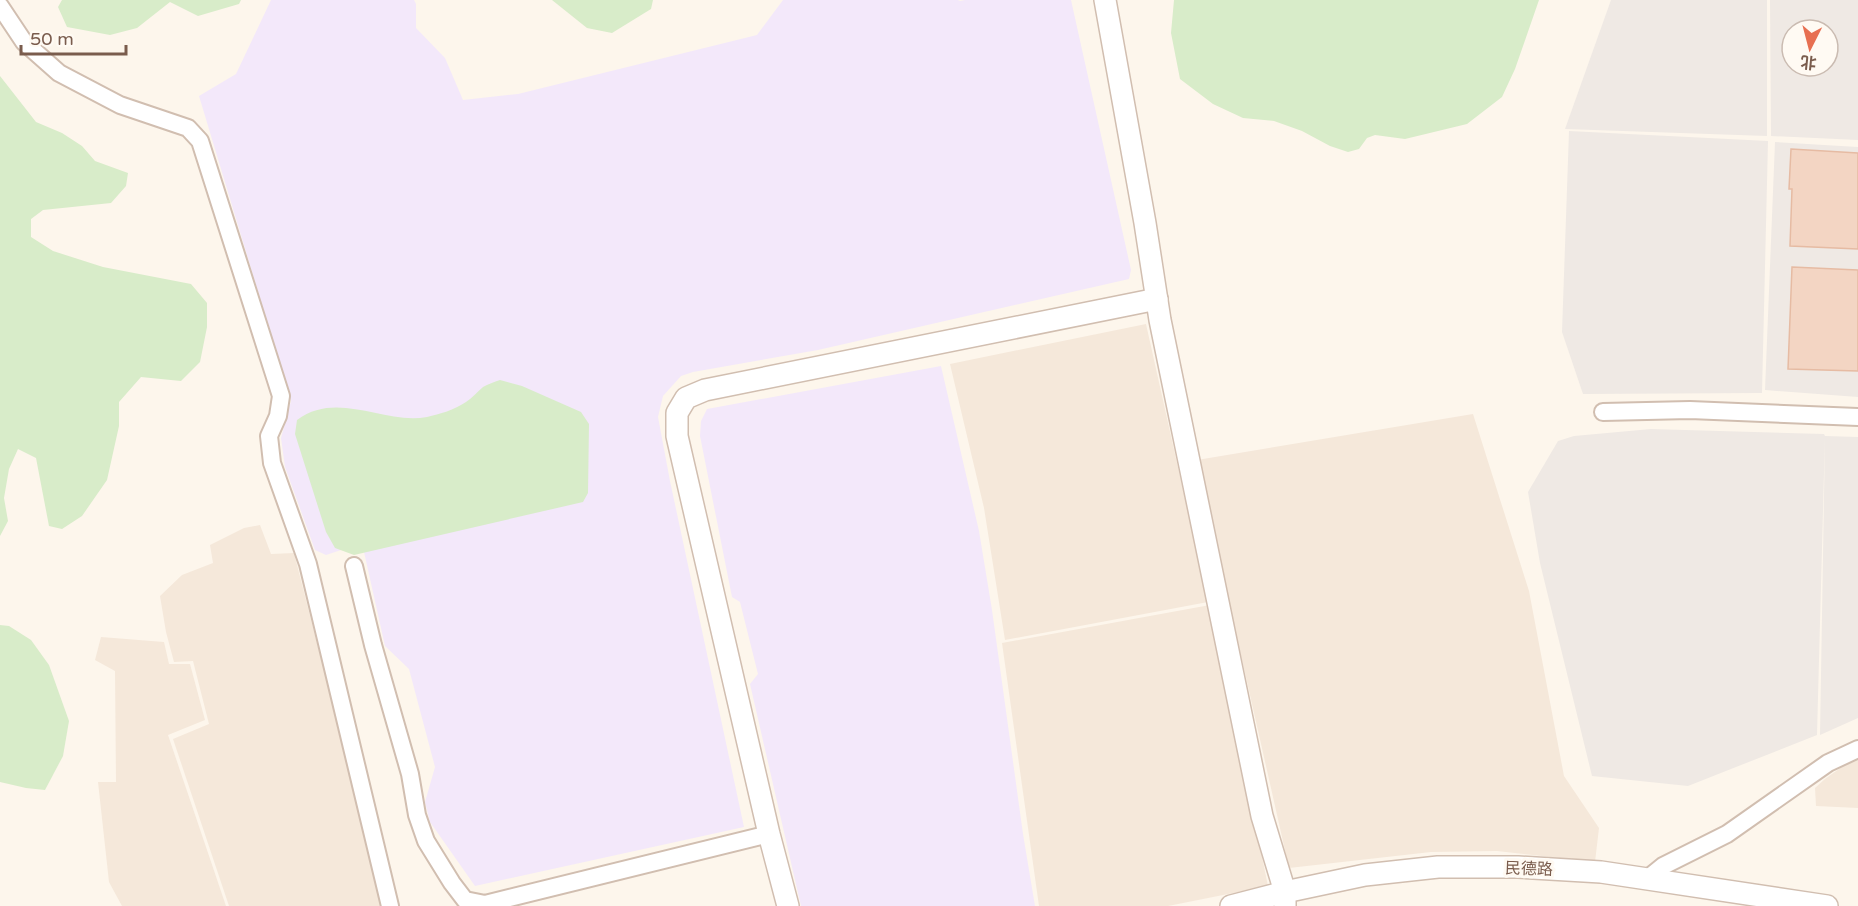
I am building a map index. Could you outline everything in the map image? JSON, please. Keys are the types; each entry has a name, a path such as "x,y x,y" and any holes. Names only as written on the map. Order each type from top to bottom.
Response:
{"street":[{"path":"1105,0 1160,320 1262,816 1285,899"},
{"path":"0,6 24,42 59,73 120,105 188,128 200,141 281,396 278,416 269,436 272,463 308,564 390,906"},
{"path":"788,906 769,834 677,436 677,414 686,398 705,390 1157,299"},
{"path":"1603,412 1690,410 1858,417"},
{"path":"354,566 373,645 410,774 417,815 426,841 452,884 465,900 485,904 769,834"},
{"path":"1647,879 1663,866 1727,834 1828,763 1858,749"},
{"name":"民德路","path":"1231,906 1285,899 1365,875 1438,867 1518,867 1601,872 1827,906"}],"shaded area":[{"path":"271,0 414,0 416,28 445,58 463,100 518,94 757,35 783,0 1071,0 1131,270 1129,279 818,350 693,372 681,376 663,396 658,417 670,481 744,827 475,886 430,822 425,802 435,767 409,669 385,646 362,543 326,555 315,550 285,467 281,438 291,401 199,96 236,74"},
{"path":"1611,0 1767,0 1767,136 1565,129"},
{"path":"1770,0 1858,0 1858,140 1771,136"},
{"path":"1569,131 1768,141 1762,393 1583,394 1562,332"},
{"path":"1775,142 1858,147 1858,397 1765,390"},
{"path":"1146,324 1208,602 1005,640 984,508 950,364"},
{"path":"941,366 979,531 1035,906 801,906 750,684 758,674 740,602 732,597 700,436 701,421 707,409"},
{"path":"1473,414 1529,591 1564,776 1599,828 1595,862 1497,851 1431,852 1289,868 1197,460"},
{"path":"1651,429 1824,434 1825,436 1817,735 1688,786 1592,776 1540,563 1528,492 1558,441 1574,436"},
{"path":"1825,436 1858,437 1858,718 1820,735"},
{"path":"260,525 271,554 294,553 384,906 229,906 173,739 209,724 193,661 174,662 160,596 182,575 213,563 210,545 244,528"},
{"path":"1210,605 1268,886 1168,906 1039,906 1002,643"},
{"path":"101,637 164,642 169,664 190,664 205,720 168,735 226,906 122,906 109,882 98,782 116,782 115,671 95,660"},
{"path":"1858,759 1858,808 1816,806 1815,788 1846,764"}],"green space":[{"path":"62,0 241,0 239,4 198,16 170,2 137,28 110,35 67,27 58,7"},
{"path":"552,0 653,0 651,9 612,33 587,28"},
{"path":"1174,0 1539,0 1515,69 1502,97 1467,124 1405,139 1375,135 1367,138 1359,149 1348,152 1274,121 1243,118 1213,104 1180,79 1171,33"},
{"path":"0,76 36,122 62,133 82,146 95,161 128,173 126,186 111,203 43,210 31,219 31,237 53,251 103,267 191,284 207,303 207,327 200,362 181,381 141,377 119,402 119,426 107,480 82,516 62,529 49,526 36,458 18,449 9,469 4,498 8,521 0,536"},
{"path":"500,380 522,386 581,412 589,424 588,493 583,502 354,555 335,548 326,532 295,434 297,420 313,412 329,408 361,410 394,417 427,417 457,407 483,387"},
{"path":"0,625 9,626 31,640 49,665 69,721 63,756 45,790 0,782"}],"building":[{"path":"1791,149 1858,153 1858,249 1790,246"},
{"path":"1792,267 1858,270 1858,371 1788,369"}]}
